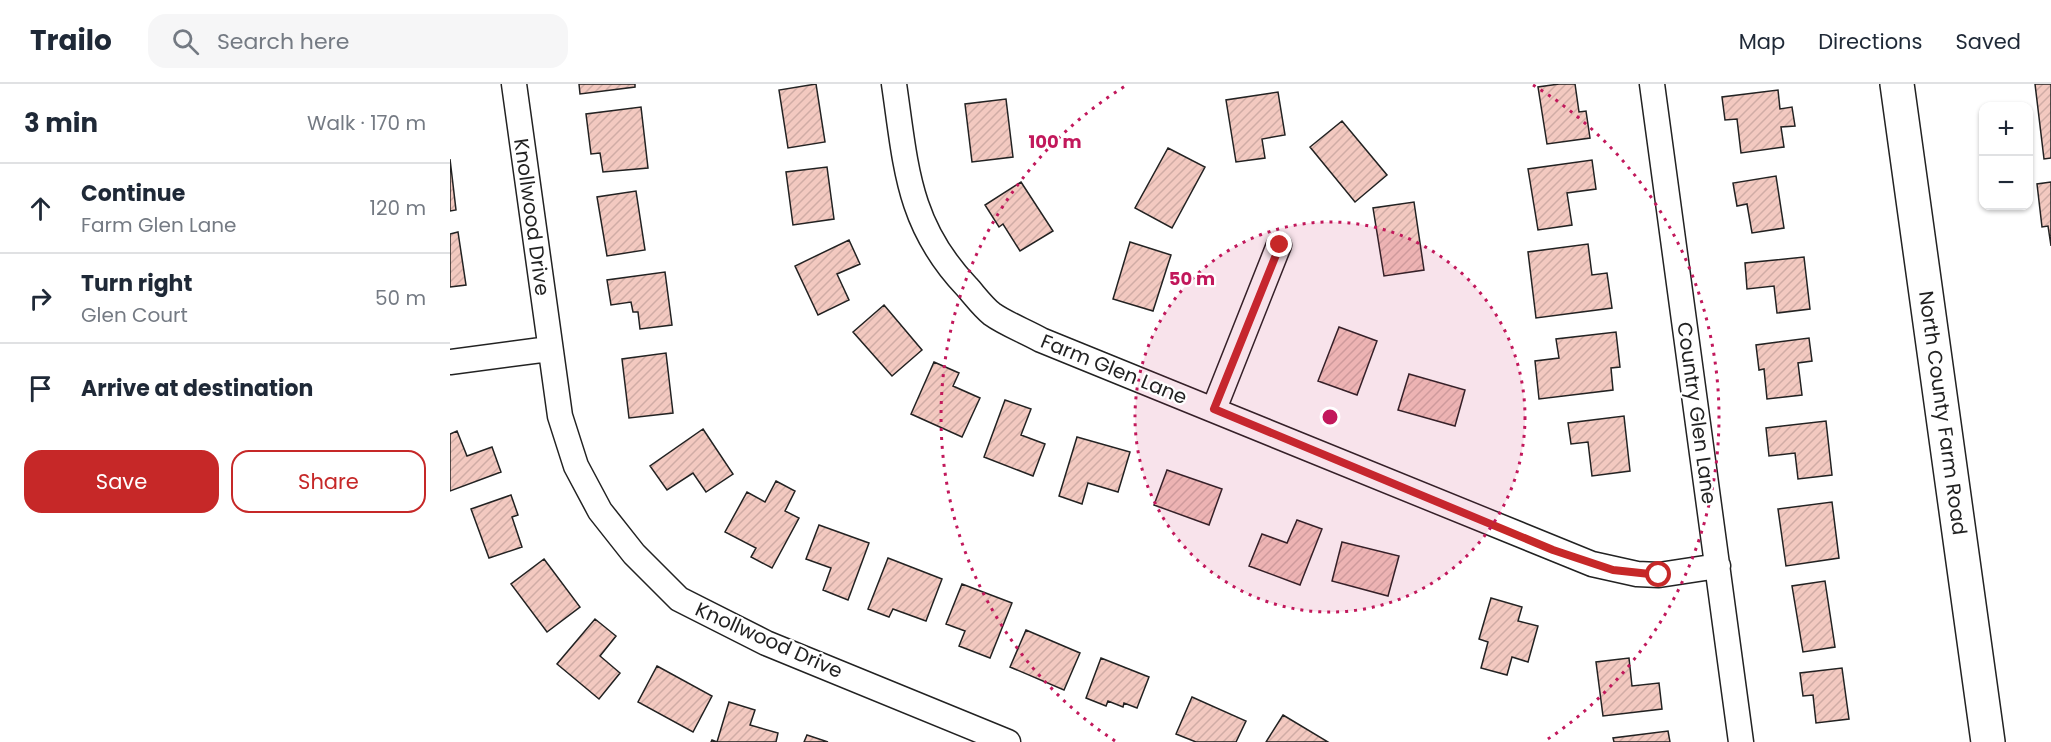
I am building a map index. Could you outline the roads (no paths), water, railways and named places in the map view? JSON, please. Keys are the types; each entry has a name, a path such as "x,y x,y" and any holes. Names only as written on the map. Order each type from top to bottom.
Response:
{"main road":[{"name":"North County Farm Road","path":"1897,84 1988,742"}],"street":[{"name":"Knollwood Drive","path":"514,84 560,416 576,466 600,511 616,533 679,599 766,643 1008,742"},
{"name":"Farm Glen Lane","path":"894,84 908,173 922,223 952,272 991,313 1041,340 1592,564 1637,574 1659,575 1718,566"},
{"name":"Country Glen Lane","path":"1652,84 1741,742"},
{"path":"1214,409 1280,245"},
{"path":"450,362 549,349"}]}
